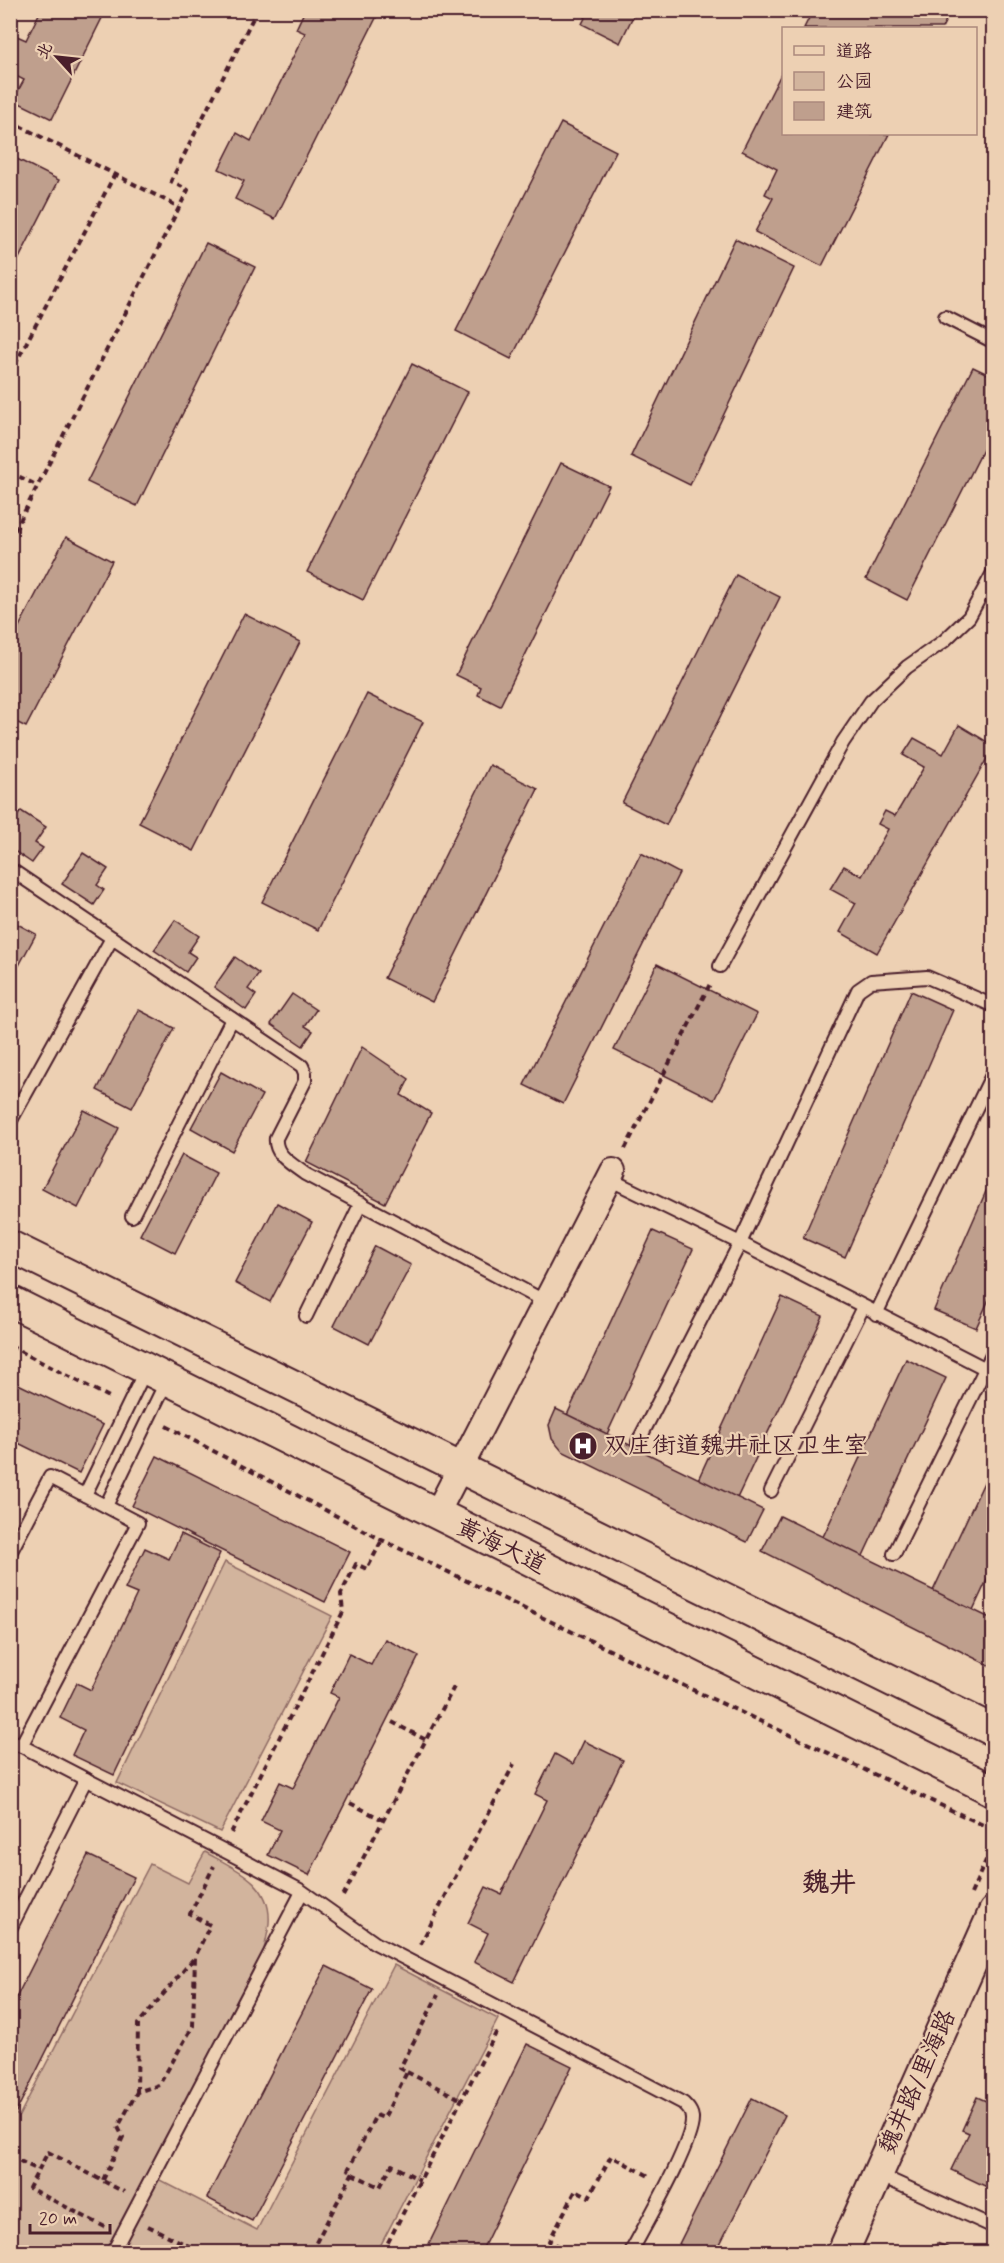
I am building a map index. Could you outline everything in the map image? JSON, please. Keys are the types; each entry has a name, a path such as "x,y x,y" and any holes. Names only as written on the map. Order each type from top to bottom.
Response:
{"street":[{"path":"436,1515 611,1175"},
{"path":"10,1246 993,1731"},
{"name":"黄海大道","path":"10,1300 436,1515 993,1791"},
{"name":"魏井路/里海路","path":"843,2253 993,1912"}],"lane":[{"path":"945,317 993,342"},
{"path":"720,966 843,742 871,700 907,667 944,641 969,617 993,571"},
{"path":"10,869 302,1066 305,1081 276,1138 275,1146 305,1174 546,1302"},
{"path":"10,1122 112,938"},
{"path":"638,1442 740,1244 858,990 871,981 927,977 993,1006"},
{"path":"132,1215 232,1019"},
{"path":"876,1314 993,1071"},
{"path":"611,1175 740,1244 989,1371"},
{"path":"306,1316 361,1203"},
{"path":"771,1491 863,1307"},
{"path":"894,1554 989,1371 993,1351"},
{"path":"85,1495 128,1407 157,1373"},
{"path":"106,1506 149,1418 157,1373"},
{"path":"10,1553 50,1477 138,1523 16,1743 302,1892 375,1943 683,2103 690,2110 692,2119 686,2144 631,2253"},
{"path":"10,1929 86,1779"},
{"path":"113,2253 302,1892"},
{"path":"877,2174 993,2227"}],"path":[{"path":"10,540 188,190 171,181 256,10"},
{"path":"10,121 179,207"},
{"path":"10,389 16,379 10,375 115,174"},
{"path":"10,472 38,486"},
{"path":"611,1175 720,966"},
{"path":"10,1346 128,1407"},
{"path":"149,1418 352,1525 678,1683 993,1830"},
{"path":"333,1914 455,1685"},
{"path":"392,1722 426,1740"},
{"path":"412,1962 514,1764"},
{"path":"350,1803 383,1820"},
{"path":"137,2092 138,2024 195,1957"},
{"path":"446,1980 400,2068 462,2100"},
{"path":"383,2253 507,2012"},
{"path":"407,2072 384,2118 376,2115 347,2172 380,2187 392,2165 420,2180"},
{"path":"121,2236 29,2188 38,2170 48,2152 140,2200"},
{"path":"10,2156 38,2170"},
{"path":"570,2253 549,2241 576,2190 589,2197 611,2156 665,2185"},
{"path":"311,2253 352,2174"},
{"path":"131,2217 201,2253"}],"green space":[{"path":"225,1562 332,1616 220,1832 117,1783"},
{"path":"205,1852 249,1878 264,1897 269,1923 262,1959 109,2252 11,2252 10,2112 19,2116 150,1864 188,1883"},
{"path":"394,1965 498,2019 377,2252 370,2250 369,2252 117,2252 156,2178 257,2230"}],"building":[{"path":"41,10 106,10 52,119 13,100 24,80 10,73 10,49 17,36 26,40"},
{"path":"305,10 380,10 275,219 235,199 244,181 219,169 237,133 251,141 305,33 296,29"},
{"path":"589,10 636,10 620,43 582,24"},
{"path":"813,10 927,10 946,20 942,27 804,27"},
{"path":"782,72 782,135 888,135 822,266 755,232 773,198 765,194 777,169 742,151"},
{"path":"561,123 616,151 511,359 456,331"},
{"path":"11,156 59,180 10,276 10,158"},
{"path":"735,239 794,268 690,485 631,456"},
{"path":"206,243 255,267 137,506 87,482"},
{"path":"412,364 468,392 363,600 307,572"},
{"path":"973,367 994,377 994,428 907,600 866,579"},
{"path":"561,463 609,486 500,706 478,695 481,687 456,675"},
{"path":"66,537 112,561 26,727 10,719 10,644"},
{"path":"736,575 780,597 666,825 622,803"},
{"path":"244,614 300,642 194,851 139,823"},
{"path":"367,694 423,722 318,930 262,902"},
{"path":"959,725 994,746 877,953 840,932 856,903 830,889 844,866 862,876 888,829 878,824 885,811 895,816 924,767 903,755 914,738 943,754"},
{"path":"490,765 538,789 432,1002 384,978"},
{"path":"21,811 46,827 35,843 43,848 32,863 10,848 10,826"},
{"path":"83,853 108,869 97,885 104,890 94,905 62,884"},
{"path":"641,853 679,873 563,1104 524,1085"},
{"path":"10,920 36,934 10,982"},
{"path":"175,920 199,936 188,952 196,957 186,972 154,950"},
{"path":"235,957 259,974 248,989 256,995 246,1010 214,987"},
{"path":"657,964 757,1014 714,1100 614,1050"},
{"path":"911,991 953,1010 845,1257 803,1238"},
{"path":"292,994 316,1010 305,1026 313,1031 303,1046 271,1024"},
{"path":"139,1010 174,1028 132,1108 97,1090"},
{"path":"362,1047 409,1079 401,1095 431,1113 385,1203 306,1162"},
{"path":"221,1072 262,1095 232,1151 191,1128"},
{"path":"84,1110 119,1128 78,1208 42,1189"},
{"path":"182,1155 216,1173 175,1253 140,1235"},
{"path":"994,1173 994,1288 976,1328 934,1310"},
{"path":"277,1203 312,1222 270,1302 235,1283"},
{"path":"653,1231 693,1249 601,1447 561,1428"},
{"path":"375,1246 411,1265 369,1344 334,1326"},
{"path":"782,1297 823,1316 730,1513 691,1495"},
{"path":"906,1359 946,1378 854,1575 814,1556"},
{"path":"10,1380 103,1425 79,1473 10,1439"},
{"path":"556,1409 763,1510 747,1542 562,1451 552,1439 549,1425"},
{"path":"10,1451 18,1455 10,1471"},
{"path":"157,1456 350,1552 325,1602 132,1506"},
{"path":"994,1461 994,1565 965,1627 925,1608"},
{"path":"780,1516 994,1620 994,1668 762,1551"},
{"path":"181,1534 220,1553 114,1775 72,1755 84,1730 60,1718 77,1683 91,1690 137,1594 125,1589 145,1548 169,1559"},
{"path":"385,1639 419,1656 309,1875 268,1855 280,1830 261,1821 280,1782 293,1788 339,1697 330,1693 349,1654 371,1665"},
{"path":"584,1741 623,1760 514,1982 474,1962 488,1933 468,1923 486,1887 501,1894 547,1800 535,1794 555,1754 573,1764"},
{"path":"88,1855 134,1877 15,2114 10,2111 10,2010"},
{"path":"326,1966 372,1989 252,2221 207,2198"},
{"path":"527,2044 572,2066 481,2252 425,2252"},
{"path":"994,2085 994,2174 987,2187 951,2170 969,2133 962,2130 977,2097 986,2101"},
{"path":"752,2098 785,2115 716,2252 696,2252 679,2244"},
{"path":"937,2243 958,2252 933,2252"}],"place":[{"name":"双庄街道魏井社区卫生室","path":"583,1446"}],"district":[{"name":"魏井","path":"829,1883"}]}
